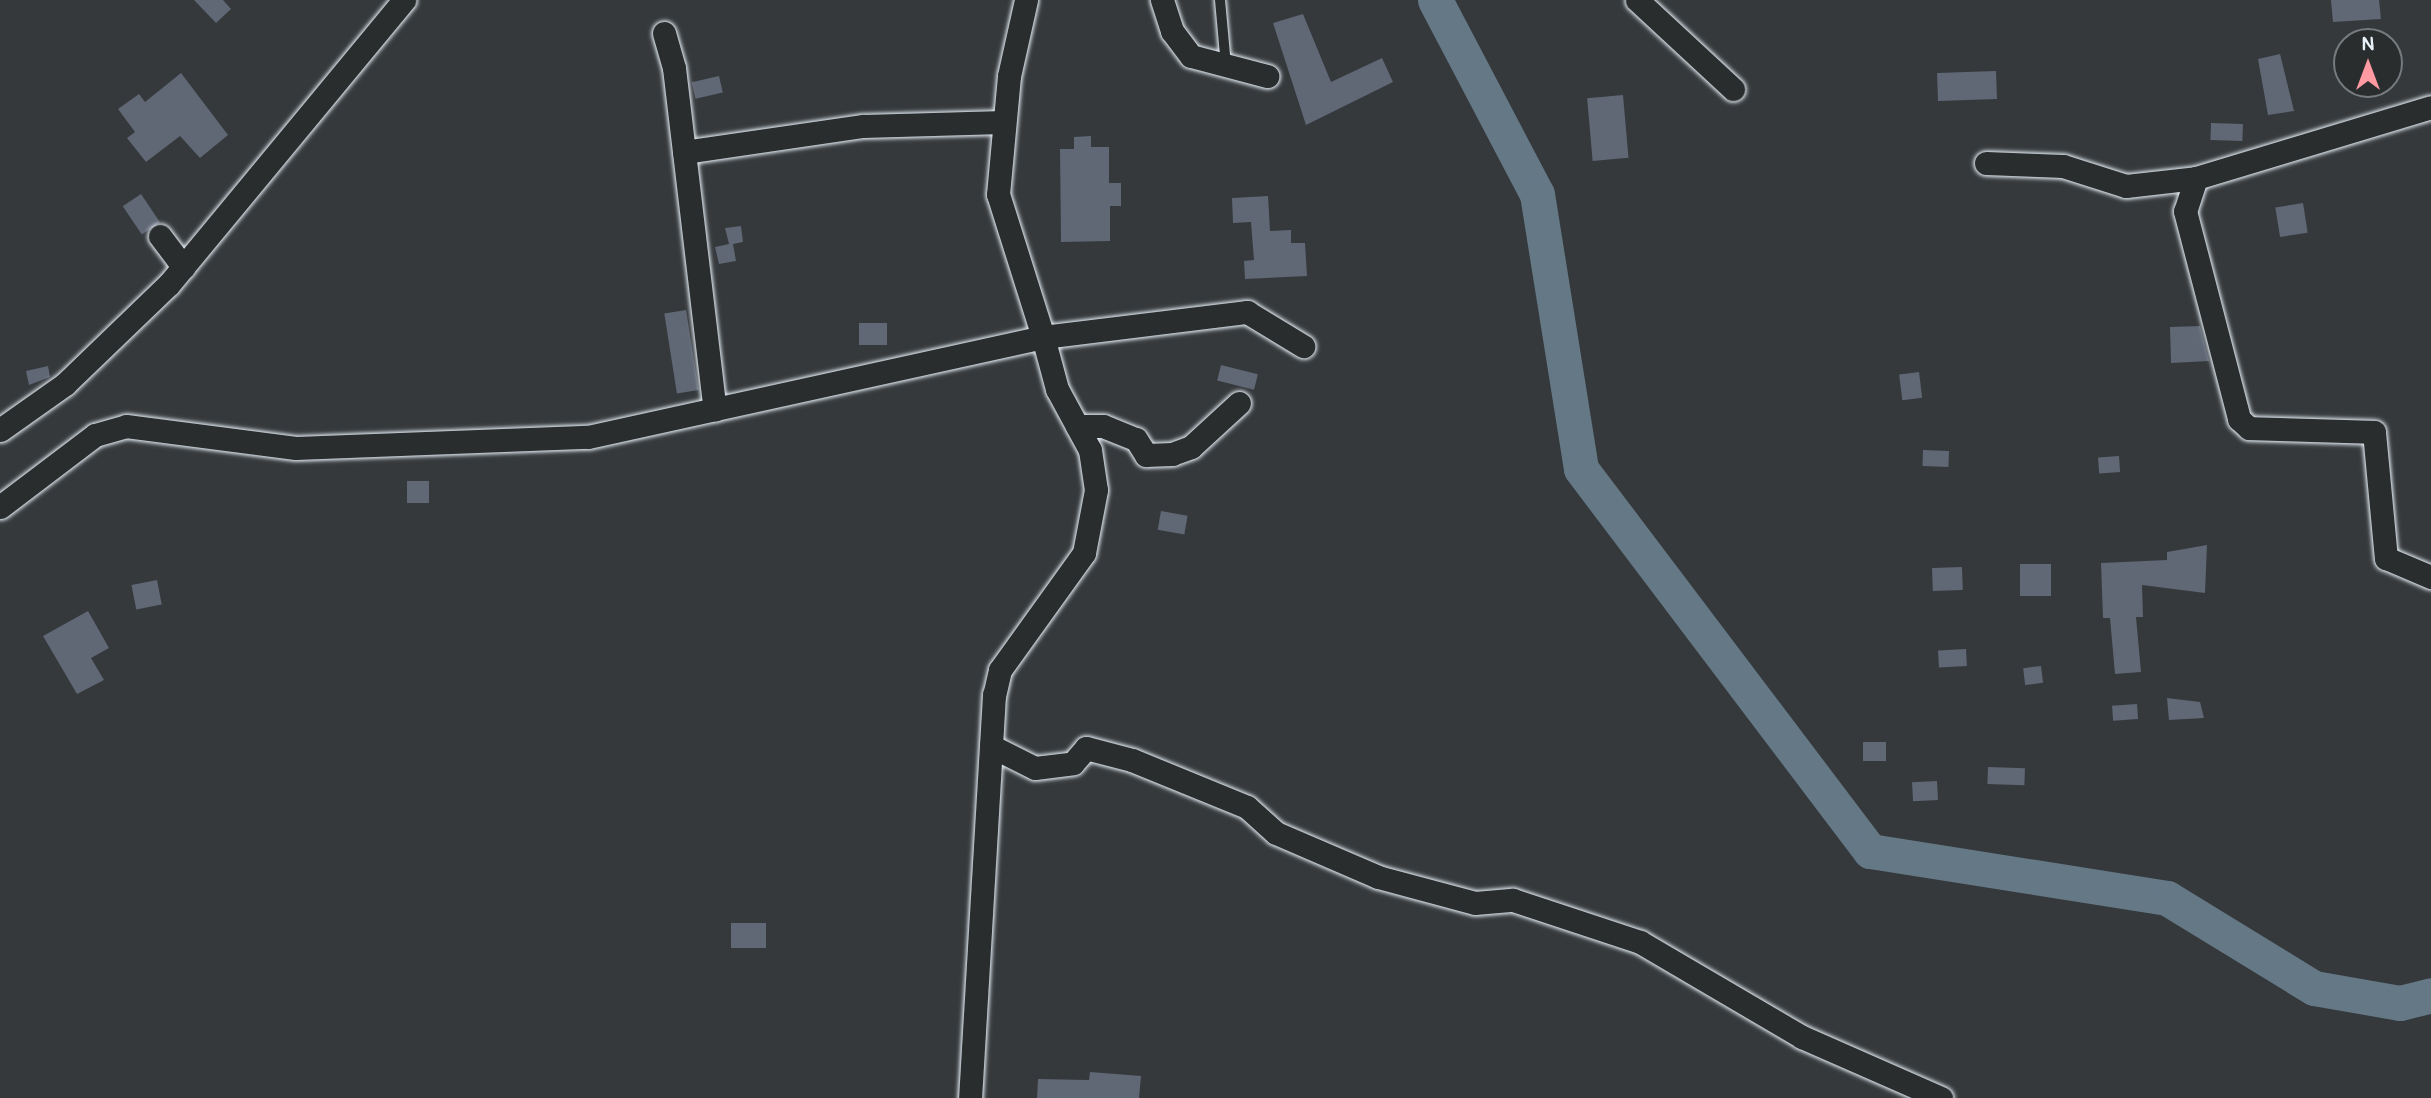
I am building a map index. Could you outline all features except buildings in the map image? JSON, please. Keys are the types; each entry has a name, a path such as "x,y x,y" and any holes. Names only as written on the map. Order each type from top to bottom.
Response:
{"street":[{"path":"0,430 65,384 183,267 404,0"},
{"path":"970,1098 991,746 1000,670 1087,542 1096,490 1090,450 1057,389 998,194 1003,122 1026,0"},
{"path":"1162,0 1172,31 1191,56 1226,68 1266,76"},
{"path":"1637,0 1733,89"},
{"path":"664,33 684,152 715,410"},
{"path":"1986,163 2063,166 2126,186 2196,178 2431,107"},
{"path":"684,152 863,126 1003,122"},
{"path":"2196,178 2185,211 2239,419 2249,428 2374,432 2380,440 2386,558 2431,577"},
{"path":"160,236 183,267"},
{"path":"0,507 95,435 126,425 296,448 588,437 1043,337 1247,312 1303,346"},
{"path":"1077,425 1103,426 1136,439 1146,455 1172,454 1191,447 1239,403"},
{"path":"991,746 1035,768 1073,764 1086,748 1132,760 1247,807 1276,833 1378,877 1475,903 1513,900 1640,942 1802,1038 1941,1098"}],"lane":[{"path":"1220,0 1226,68"}],"waterway":[{"path":"1435,0 1537,194 1581,469 1870,851 2167,898 2314,988 2400,1003 2431,995"}]}
